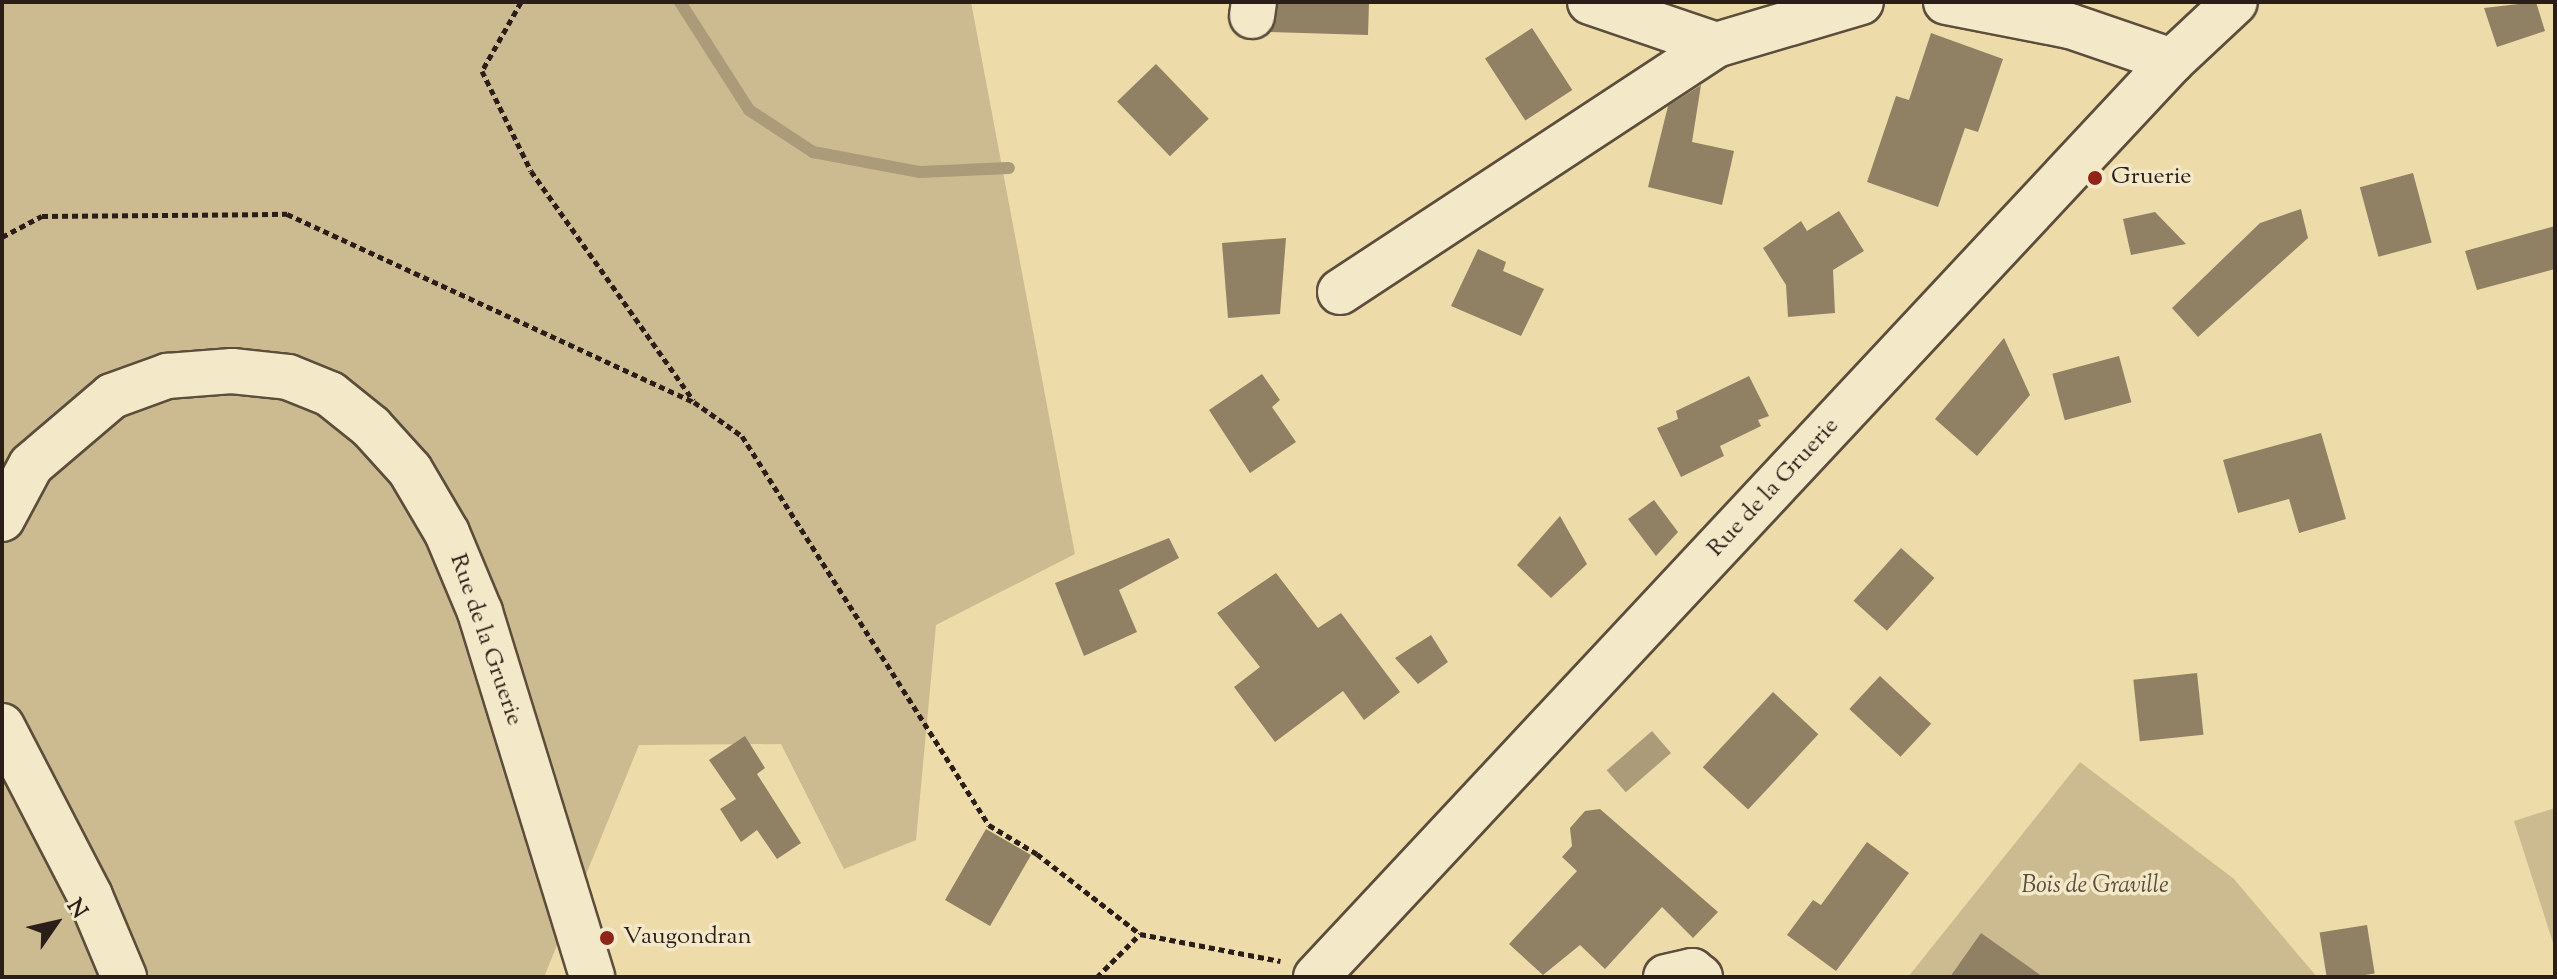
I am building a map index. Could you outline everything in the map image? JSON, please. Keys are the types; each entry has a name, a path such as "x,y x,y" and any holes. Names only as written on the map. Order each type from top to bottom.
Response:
{"street":[{"path":"1590,2 1716,45"},
{"path":"1340,292 1716,45 1861,2"},
{"path":"1946,2 2070,26 2172,61"},
{"name":"Rue de la Gruerie","path":"1332,974 2172,61 2235,2"},
{"name":"Rue de la Gruerie","path":"2,519 31,465 69,427 112,396 167,376 232,371 288,377 340,402 410,470 447,533 480,612 592,977"},
{"path":"2,726 90,896 124,977"},
{"path":"1666,977 1692,971 1700,977"}],"path":[{"path":"521,2 482,71 531,171 694,402"},
{"path":"2,237 42,216 287,214 694,402 742,436 989,825 1037,854 1140,934 1332,974"},
{"path":"1097,977 1140,934"}],"green space":[{"path":"2,2 971,2 1075,554 936,625 916,840 844,869 781,744 639,745 544,977 2,977"},
{"name":"Bois de Graville","path":"2080,762 2234,879 2317,977 1908,977"},
{"path":"2555,808 2555,949 2514,821"}],"shaded area":[{"path":"1652,731 1671,753 1626,792 1607,770"}],"building":[{"path":"1278,2 1369,2 1368,35 1270,32"},
{"path":"2536,2 2545,31 2497,47 2484,8"},
{"path":"1532,28 1572,90 1525,121 1485,58"},
{"path":"1931,33 2003,59 1978,132 1965,128 1938,207 1867,182 1896,96 1909,100"},
{"path":"1156,64 1209,119 1170,156 1117,102"},
{"path":"1701,85 1692,142 1734,151 1722,205 1648,187 1668,106"},
{"path":"2413,173 2432,243 2379,257 2360,187"},
{"path":"2301,209 2308,238 2198,337 2172,308 2260,223"},
{"path":"1839,211 1864,251 1833,270 1835,313 1788,317 1786,285 1763,248 1801,221 1807,231"},
{"path":"2155,212 2186,244 2131,255 2123,219"},
{"path":"2555,226 2555,269 2477,290 2465,251"},
{"path":"1286,238 1280,314 1228,318 1222,243"},
{"path":"1478,249 1506,262 1503,271 1544,289 1521,336 1451,306"},
{"path":"2004,338 2030,395 1977,456 1935,419"},
{"path":"2119,356 2131,402 2065,420 2052,374"},
{"path":"1262,374 1280,400 1272,407 1296,442 1250,473 1209,410"},
{"path":"1749,376 1769,416 1758,420 1761,426 1720,446 1724,456 1681,477 1657,428 1678,419 1676,411"},
{"path":"2321,433 2346,519 2299,533 2289,499 2238,513 2223,460"},
{"path":"1654,500 1678,532 1656,556 1628,519"},
{"path":"1560,516 1587,564 1551,598 1517,565"},
{"path":"1169,538 1179,558 1119,590 1137,632 1084,656 1055,583"},
{"path":"1901,548 1934,578 1887,631 1853,601"},
{"path":"1276,573 1318,628 1341,613 1400,692 1364,720 1343,691 1275,742 1234,687 1260,667 1217,613"},
{"path":"1431,635 1448,662 1418,684 1395,658"},
{"path":"2197,673 2203,735 2140,741 2133,680"},
{"path":"1880,676 1931,724 1901,757 1849,709"},
{"path":"1773,692 1818,734 1748,810 1703,767"},
{"path":"745,736 765,768 757,774 801,843 777,859 757,830 741,842 720,809 736,799 709,760"},
{"path":"1600,809 1718,912 1693,938 1662,907 1605,969 1580,945 1543,975 1509,944 1577,871 1562,857 1572,846 1570,828 1585,811"},
{"path":"986,829 1031,855 990,926 945,900"},
{"path":"1867,842 1909,873 1836,971 1787,935 1813,900 1821,905"},
{"path":"2367,925 2375,973 2327,977 2320,933"},
{"path":"1981,933 2043,977 1950,977"}],"waterway":[{"path":"680,2 749,110 813,152 920,172 1009,168"}],"place":[{"name":"Gruerie","path":"2095,178"},
{"name":"Vaugondran","path":"607,938"}]}
